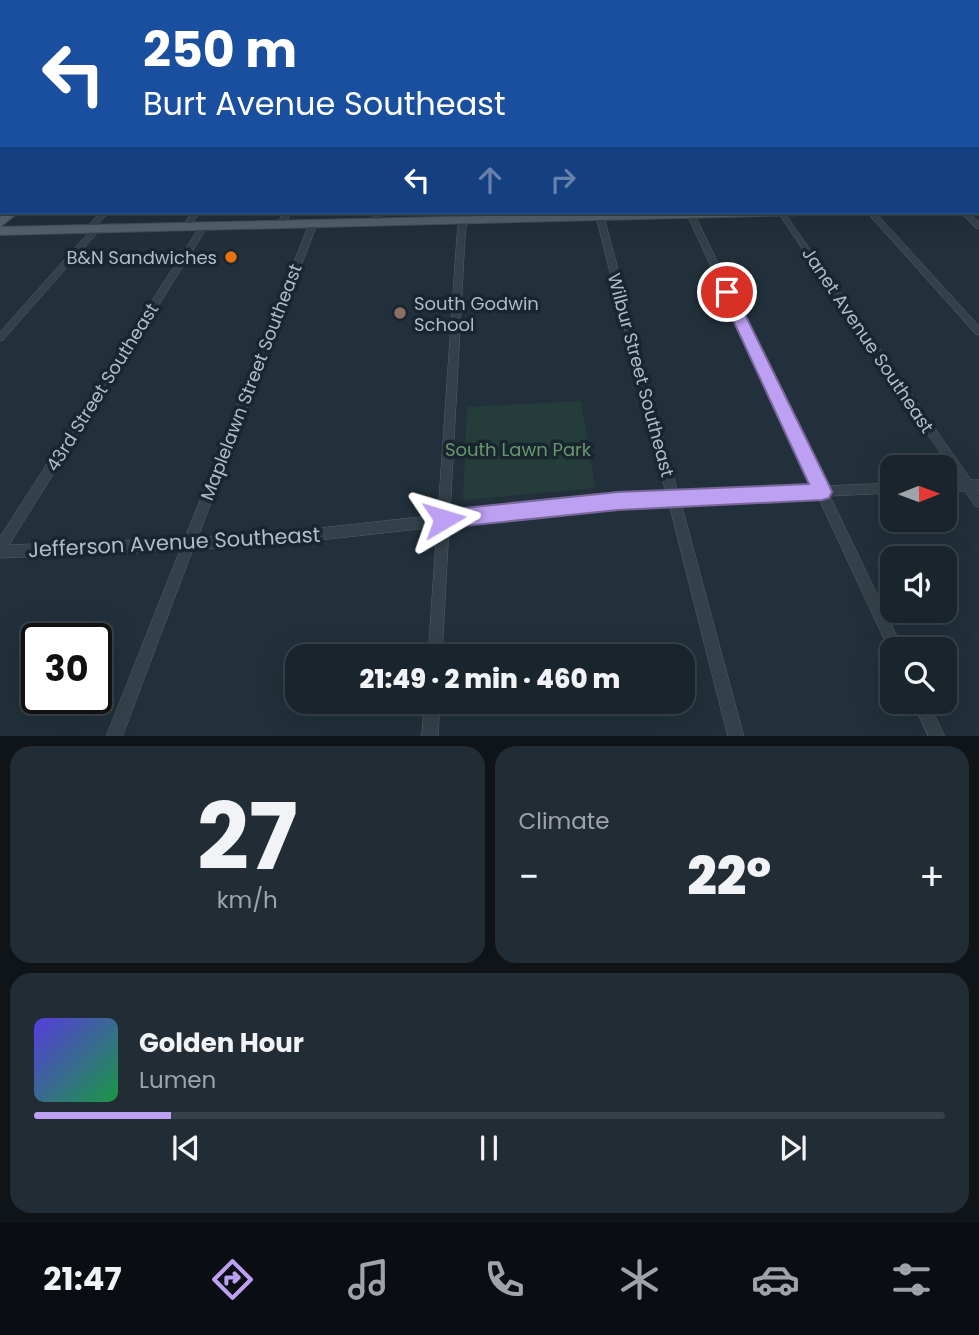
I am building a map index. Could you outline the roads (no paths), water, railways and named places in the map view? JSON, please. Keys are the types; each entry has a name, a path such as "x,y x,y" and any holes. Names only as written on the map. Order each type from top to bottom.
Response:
{"main road":[{"path":"0,231 313,224 377,217 721,214"}],"street":[{"path":"0,338 104,214"},
{"path":"186,227 195,214"},
{"path":"281,225 286,214"},
{"name":"Janet Avenue Southeast","path":"782,214 973,485 979,502"},
{"path":"873,214 979,332"},
{"path":"966,214 979,226"},
{"path":"691,215 889,637"},
{"path":"436,644 461,236 468,216"},
{"name":"Wilbur Street Southeast","path":"600,217 736,736"},
{"name":"Maplelawn Street Southeast","path":"114,736 313,224"},
{"name":"43rd Street Southeast","path":"0,550 204,226"},
{"name":"Jefferson Avenue Southeast","path":"0,550 265,540 444,519 673,498 880,489"},
{"path":"430,736 431,714"},
{"path":"926,714 937,736"}],"place":[{"name":"B&N Sandwiches","path":"231,257"},
{"name":"South Godwin School","path":"400,313"}],"park label":[{"name":"South Lawn Park","path":"518,449"}]}
